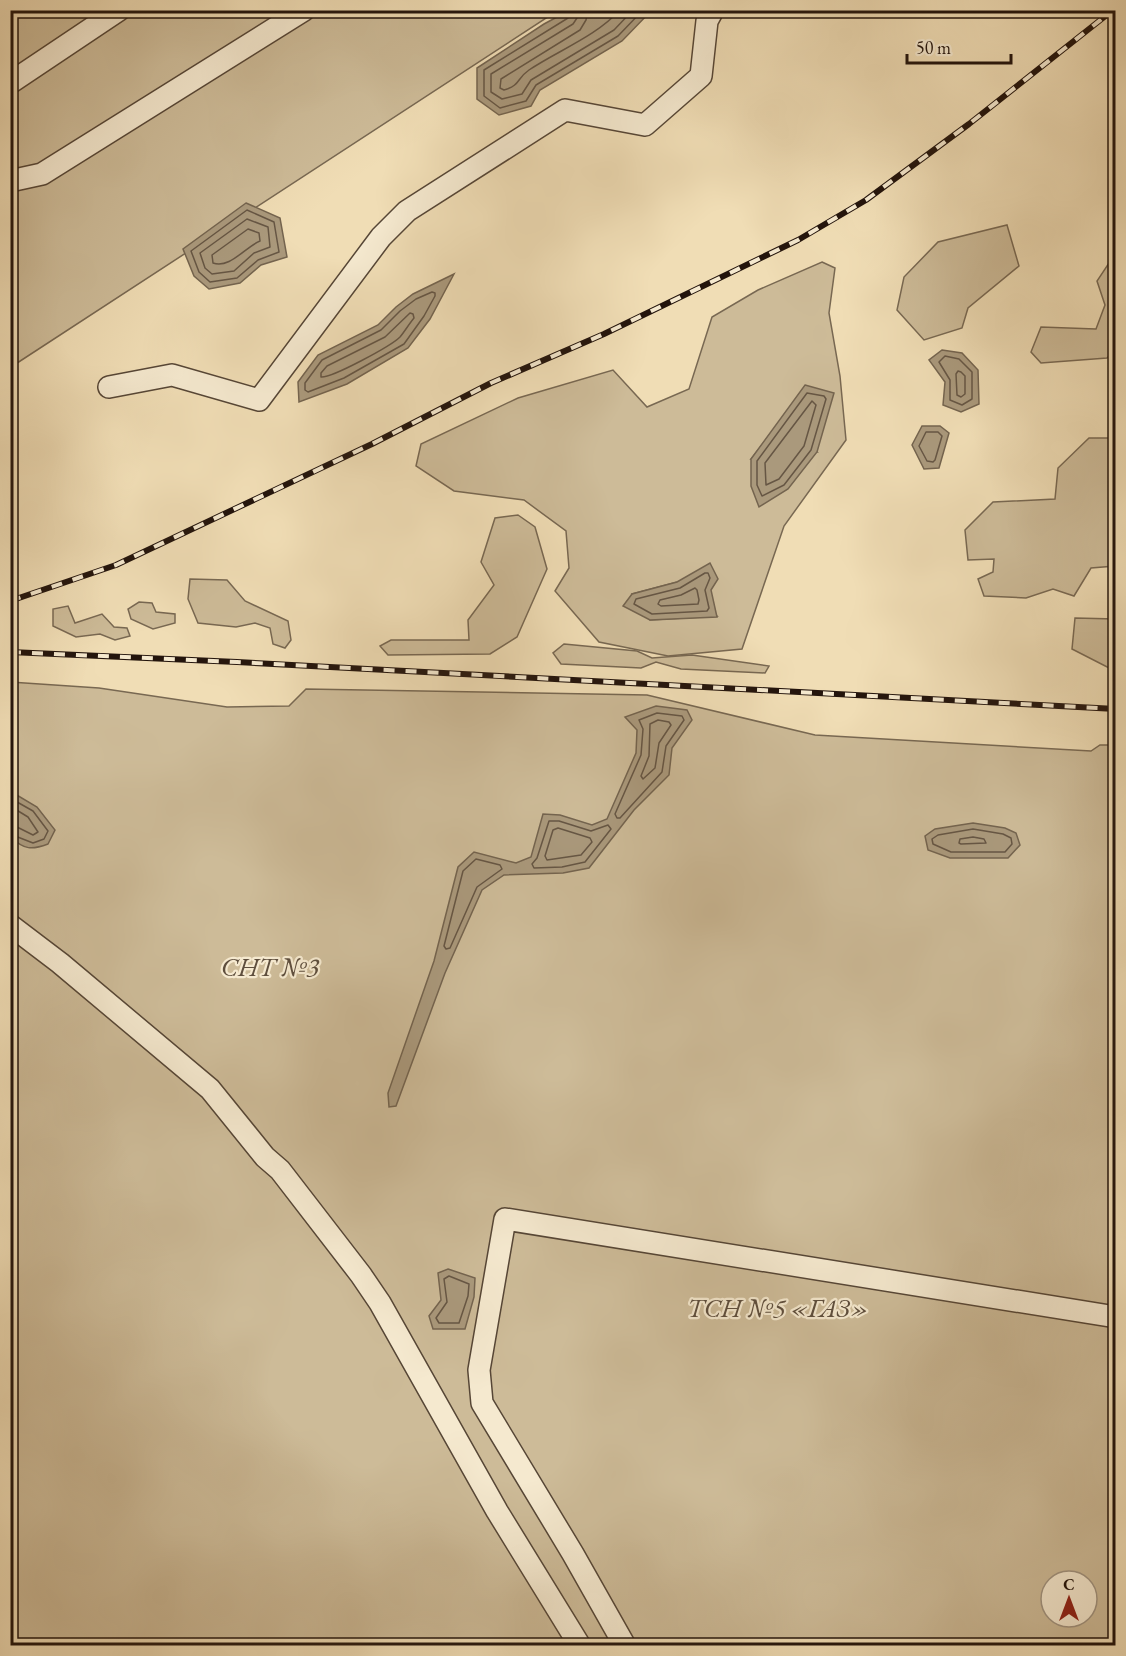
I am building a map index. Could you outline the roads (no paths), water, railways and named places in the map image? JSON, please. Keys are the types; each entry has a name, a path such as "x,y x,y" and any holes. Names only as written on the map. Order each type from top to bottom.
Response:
{"lane":[{"path":"10,83 119,10"},
{"path":"10,181 42,174 304,10"},
{"path":"110,387 172,375 259,400 381,237 407,212 565,110 645,125 701,76 707,21 713,10"},
{"path":"10,925 60,963 210,1089 265,1157 280,1170 380,1303 497,1511 580,1646"},
{"path":"625,1646 573,1554 482,1403 479,1370 505,1219 1116,1317"}],"water":[{"path":"570,10 651,11 622,41 540,90 531,106 499,115 477,99 477,68 544,24"},
{"path":"246,203 280,218 287,257 261,265 240,283 209,289 194,276 183,249"},
{"path":"454,274 430,319 408,348 347,384 299,402 298,382 318,355 378,325 413,294"},
{"path":"942,350 962,353 978,370 979,404 961,412 943,405 945,382 929,360"},
{"path":"805,385 834,393 817,452 788,489 759,507 751,486 751,459"},
{"path":"922,426 940,426 949,433 939,468 924,469 912,445"},
{"path":"710,563 718,579 711,590 717,617 650,620 623,606 632,594 677,582"},
{"path":"656,706 687,710 692,720 672,748 669,775 634,810 589,868 563,873 504,875 482,890 445,973 396,1106 389,1107 388,1093 434,961 458,867 474,852 516,863 531,857 543,814 560,815 592,825 607,819 636,753 637,730 625,717"},
{"path":"10,791 37,807 55,830 48,844 28,848 11,837"},
{"path":"973,823 1005,828 1016,833 1020,845 1008,858 950,858 928,850 925,836 935,829"},
{"path":"448,1269 475,1278 474,1297 465,1329 433,1329 429,1316 441,1300 438,1273"}],"railway":[{"path":"10,601 116,565 372,444 491,383 604,334 798,240 866,200 969,124 1113,10"},
{"path":"10,652 1116,709"}],"park label":[{"name":"СНТ №3","path":"270,966"},
{"name":"ТСН №5 «ГАЗ»","path":"778,1307"}]}
